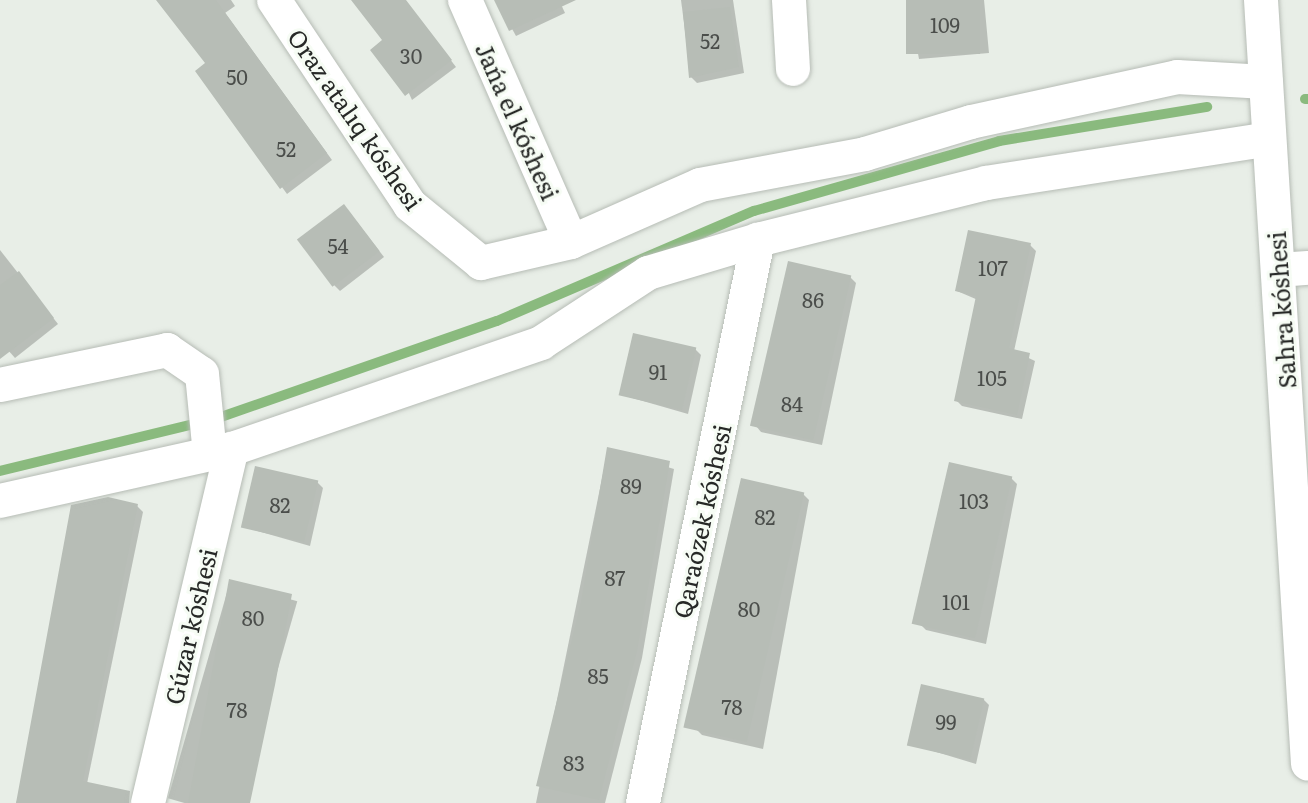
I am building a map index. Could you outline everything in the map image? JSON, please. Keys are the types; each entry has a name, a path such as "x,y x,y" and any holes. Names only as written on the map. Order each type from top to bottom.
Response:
{"street":[{"name":"Oraz atalıq kóshesi","path":"274,0 410,205 481,263 571,242"},
{"name":"Jańa el kóshesi","path":"465,0 571,242"},
{"path":"789,0 793,69"},
{"name":"Sahra kóshesi","path":"1261,0 1269,139 1293,269 1308,764"},
{"path":"571,242 700,185 865,154 971,122 1177,77 1266,82"},
{"path":"0,501 221,452 541,343 648,273 758,240 986,183 1269,139"},
{"name":"Qaraózek kóshesi","path":"643,803 758,240"},
{"name":"Gúzar kóshesi","path":"0,385 167,350 202,374 221,452 148,803"}],"building":[{"path":"156,0 216,0 327,153 280,189 195,71 205,63"},
{"path":"351,0 406,0 452,60 405,96 370,50 382,40"},
{"path":"494,0 576,0 509,31"},
{"path":"906,0 980,0 980,54 906,54"},
{"path":"730,7 739,67 689,78 683,12"},
{"path":"344,204 380,251 332,287 297,240"},
{"path":"968,230 1031,243 1009,348 1030,353 1017,415 954,401 976,296 955,291"},
{"path":"788,261 851,276 813,440 750,426"},
{"path":"19,271 54,318 0,359 0,285"},
{"path":"633,333 696,348 682,410 619,395"},
{"path":"607,447 670,461 637,651 599,800 536,786 581,602"},
{"path":"949,462 1012,477 975,638 912,624"},
{"path":"255,466 318,481 304,542 241,527"},
{"path":"741,478 804,493 747,742 683,727"},
{"path":"108,497 138,504 83,781 130,791 129,803 16,803 71,505"},
{"path":"229,579 292,594 250,803 188,803"},
{"path":"921,684 984,699 970,760 907,745"}],"waterway":[{"path":"218,418 497,321 754,211 999,141 1207,107"},
{"path":"0,471 194,424"}]}
